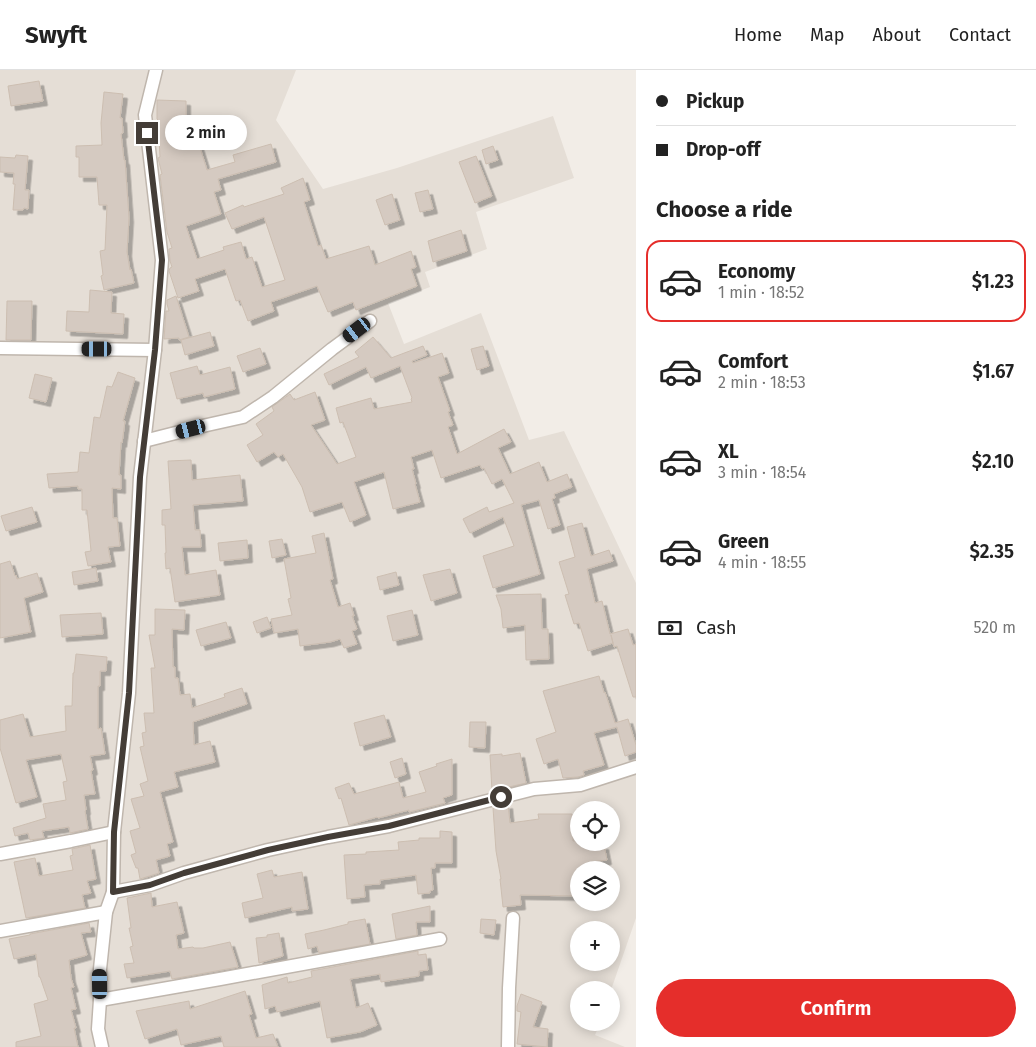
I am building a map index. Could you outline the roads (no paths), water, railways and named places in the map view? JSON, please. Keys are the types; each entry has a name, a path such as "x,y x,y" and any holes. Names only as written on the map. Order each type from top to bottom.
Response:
{"street":[{"path":"102,1047 98,1029 100,969 106,912 113,892 114,832 129,693 140,477 155,350 162,260 144,115 156,70"},
{"path":"144,441 207,424 243,417 273,397 370,321"},
{"path":"0,348 155,350"},
{"path":"113,892 150,885 184,873 268,850 389,826 534,789 580,785 636,767"},
{"path":"0,854 71,842 114,832"},
{"path":"0,931 106,912"},
{"path":"508,1047 513,918"},
{"path":"100,1000 440,939"}]}
